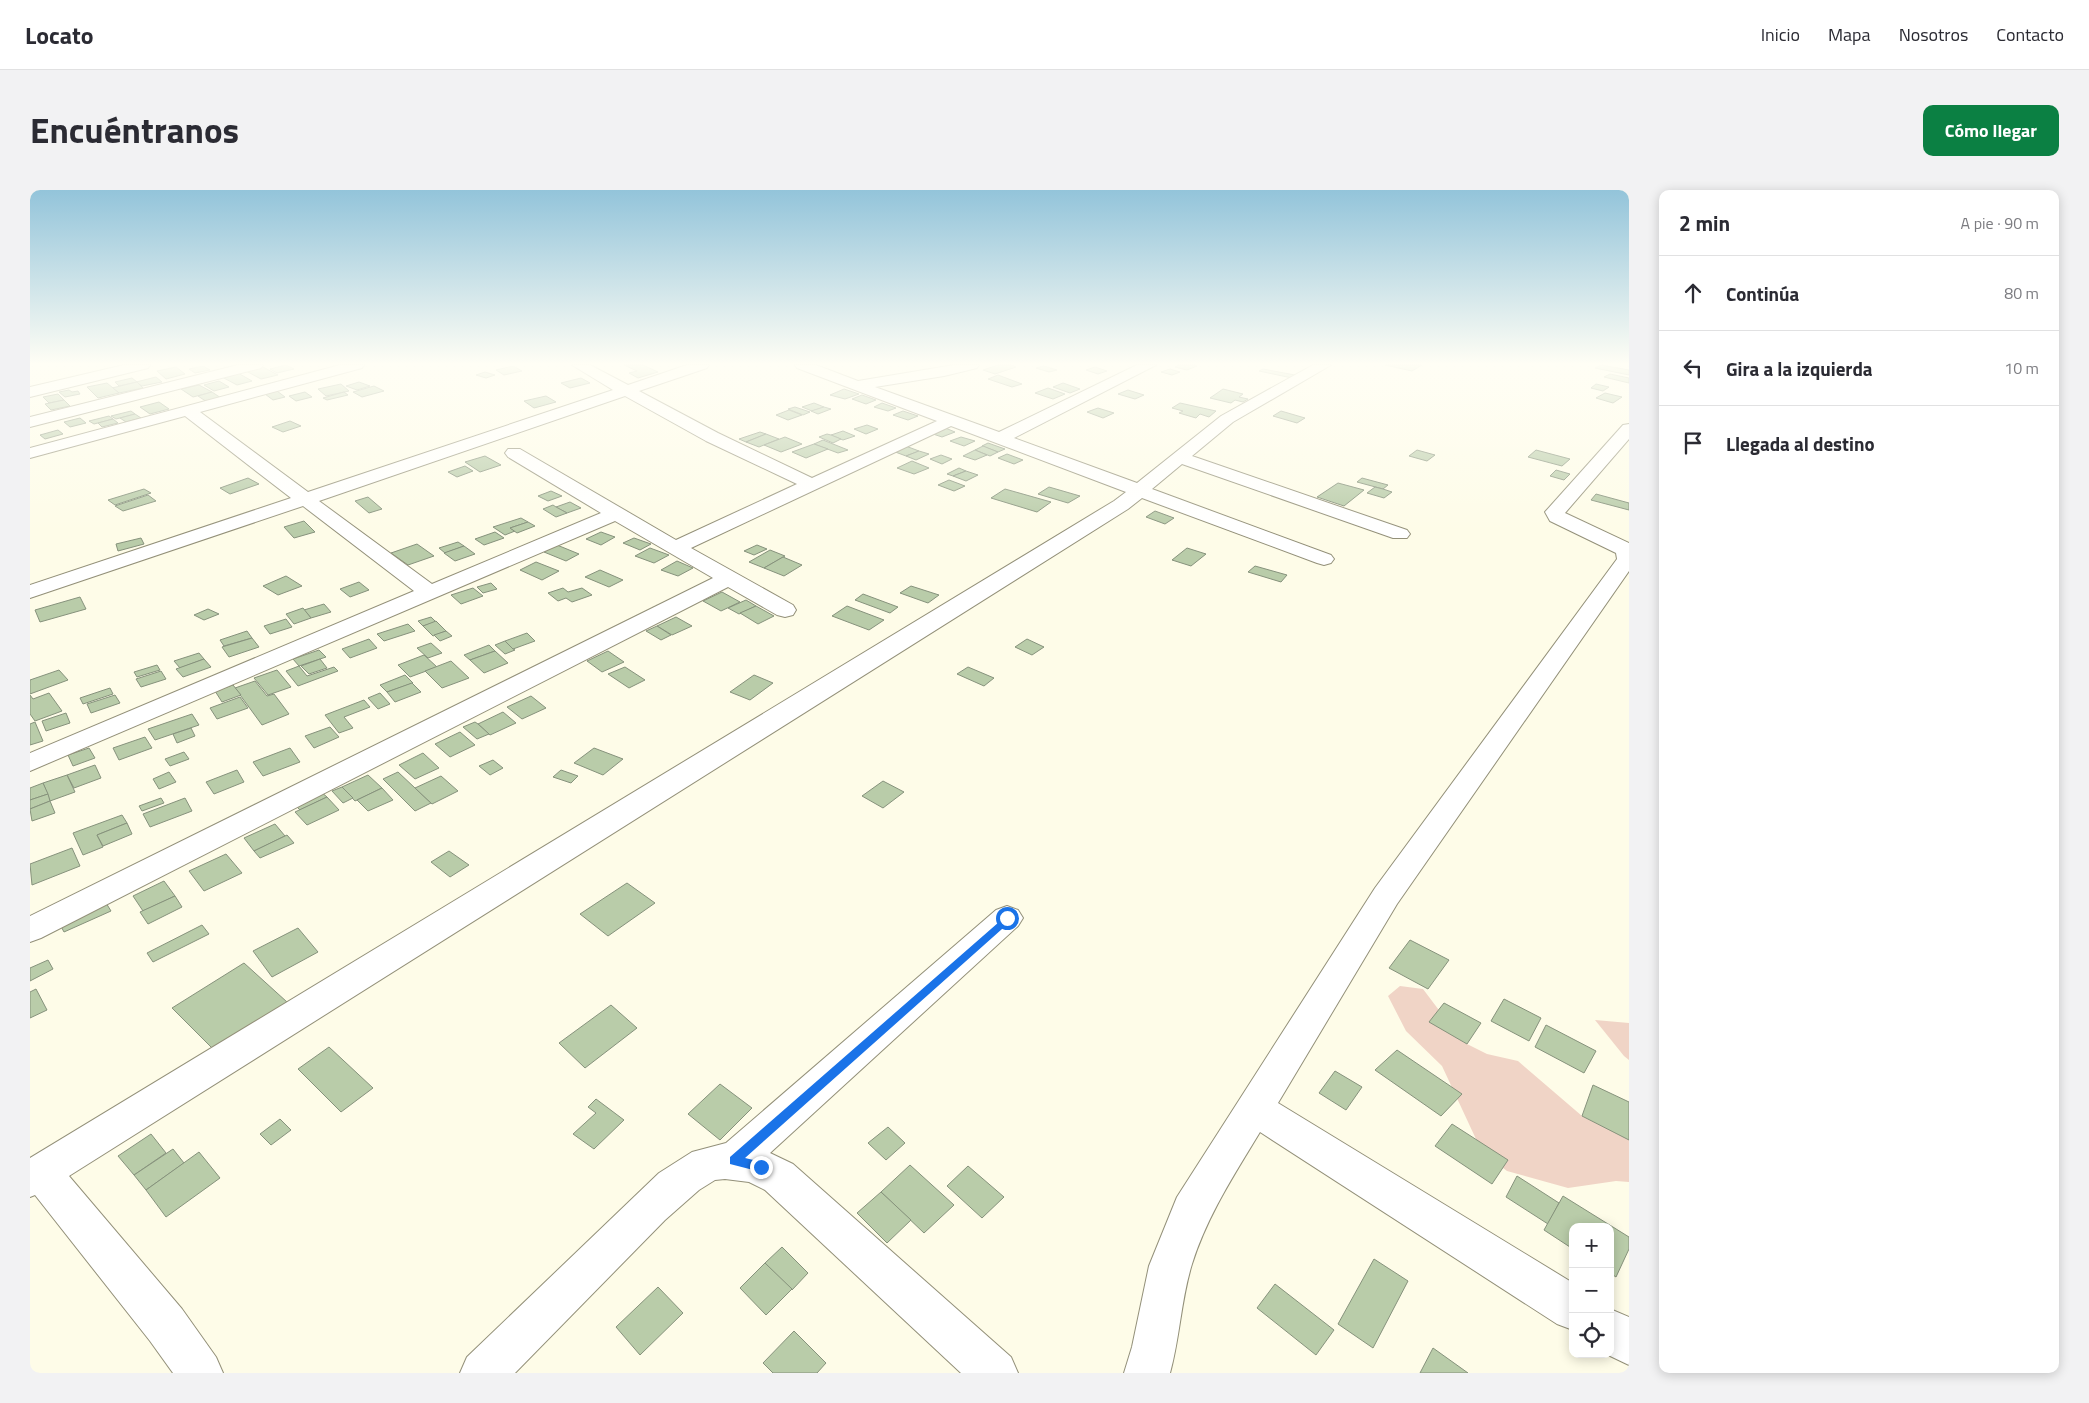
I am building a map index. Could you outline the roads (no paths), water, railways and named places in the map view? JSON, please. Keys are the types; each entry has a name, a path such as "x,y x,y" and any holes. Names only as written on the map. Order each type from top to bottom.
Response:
{"street":[{"path":"30,453 153,420"},
{"path":"200,420 430,593"},
{"path":"30,592 538,420"},
{"path":"680,420 811,484"},
{"path":"998,439 1036,420"},
{"path":"200,1373 166,1326 36,1176 1121,505 1227,420"},
{"path":"676,547 949,421 1324,559"},
{"path":"1147,1373 1155,1347 1170,1266 1191,1210 1386,896 1627,559 1626,550 1613,542 1568,525 1557,518 1555,512 1629,429"},
{"path":"514,453 615,514 785,610"},
{"path":"1181,458 1400,534"},
{"path":"30,763 615,514"},
{"path":"30,930 729,578"},
{"path":"734,1161 1007,918"},
{"path":"1254,1108 1569,1305"},
{"path":"483,1373 642,1216 691,1173 707,1165 734,1161 761,1167 779,1177 995,1373"},
{"path":"1614,1334 1629,1343"}]}
